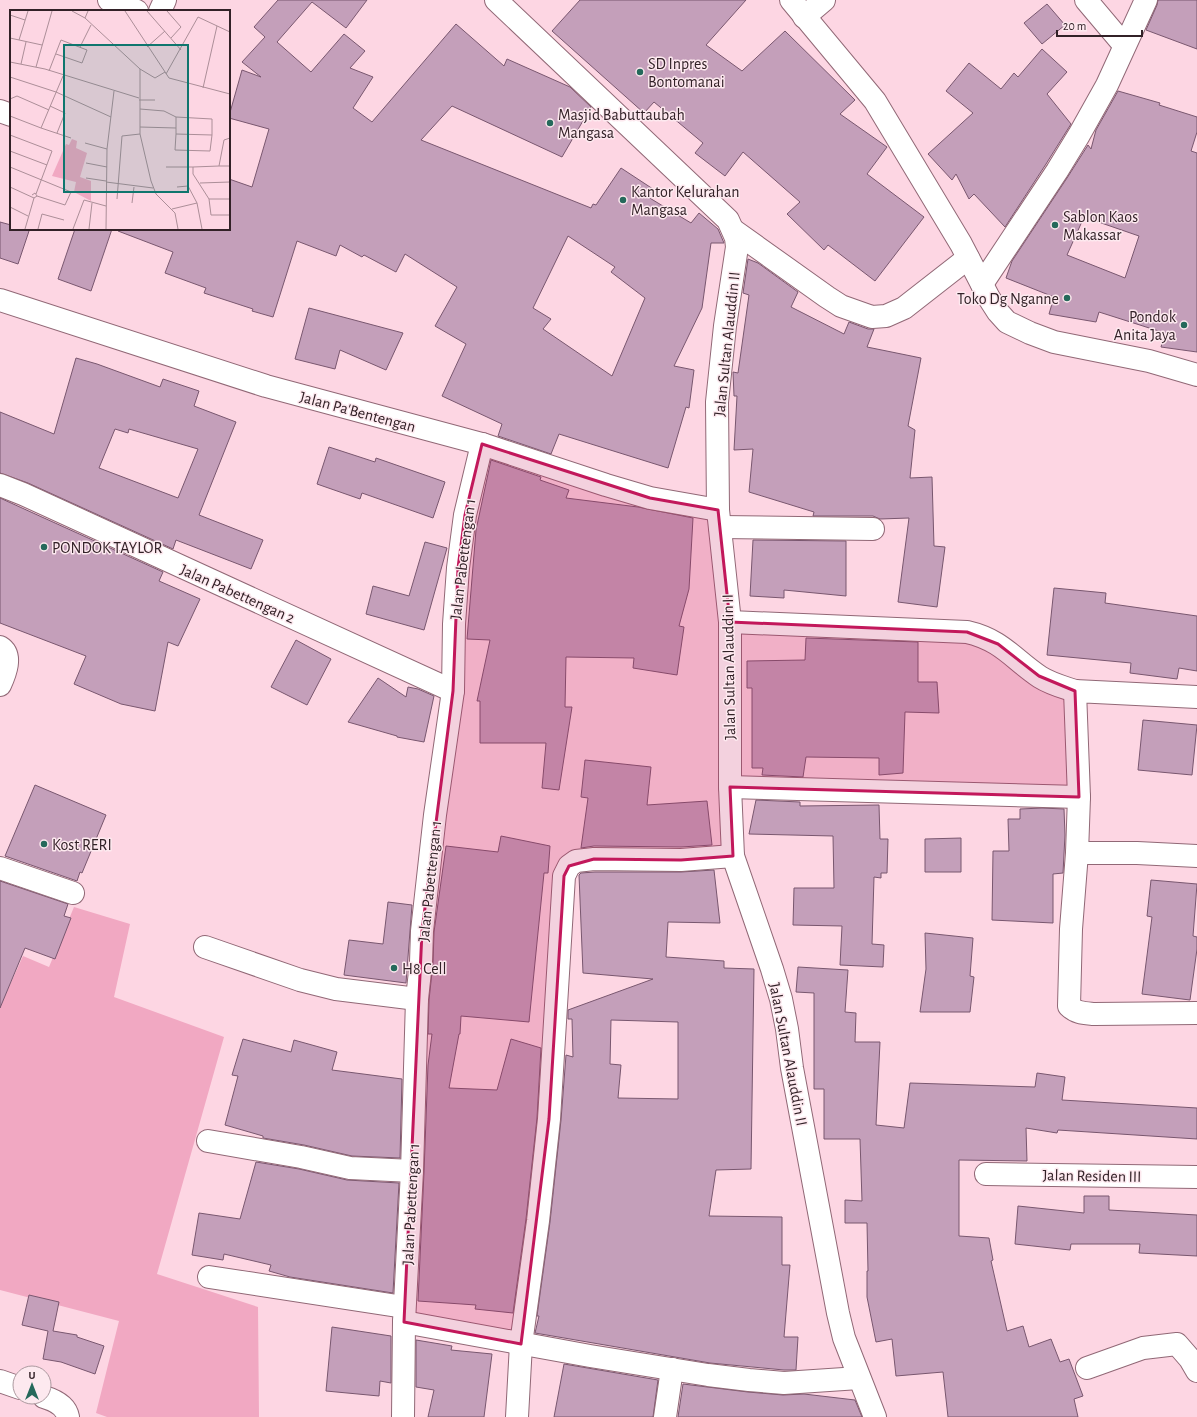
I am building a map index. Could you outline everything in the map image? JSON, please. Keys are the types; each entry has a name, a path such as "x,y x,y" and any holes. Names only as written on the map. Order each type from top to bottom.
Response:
{"street":[{"path":"109,0 134,10"},
{"path":"160,10 165,0"},
{"name":"Jalan Sultan Alauddin II","path":"496,0 728,220 734,230 737,247 717,402 719,518 730,622 730,787 733,856 781,999 787,1029 792,1068 838,1313 844,1338 875,1417"},
{"path":"824,0 798,8 875,101 968,258 998,312 1007,322 1054,342 1149,361 1197,375"},
{"path":"1086,0 1124,45"},
{"path":"982,284 1057,171 1079,135 1107,85 1124,45 1146,0"},
{"path":"0,111 10,115"},
{"path":"734,230 841,306 872,317 886,316 904,308 968,258"},
{"name":"Jalan Pa'Bentengan","path":"0,300 266,386 482,444 580,477 719,518 873,528"},
{"name":"Jalan Pabettengan 1","path":"403,1417 404,1314 412,1171 417,999 421,962 422,931 435,816 453,691 454,624 458,568 466,515 482,444"},
{"name":"Jalan Pabettengan 2","path":"0,485 23,494 158,558 453,691"},
{"path":"730,622 967,632 978,634 998,644 1048,682 1075,691 1197,697"},
{"path":"0,647 5,650 7,658 6,672 0,685"},
{"path":"1075,691 1079,797 1078,853 1071,929 1069,1006 1079,1013 1094,1014 1197,1013"},
{"path":"730,787 1079,797"},
{"path":"1078,853 1137,853 1197,856"},
{"path":"517,1417 521,1344 550,1119 564,876 566,869 576,861 681,860 733,856"},
{"path":"0,868 73,893"},
{"path":"204,947 300,980 336,989 417,999"},
{"path":"208,1141 301,1157 350,1168 412,1171"},
{"name":"Jalan Residen III","path":"986,1174 1197,1177"},
{"path":"209,1277 404,1314 521,1344 715,1376 784,1383 859,1378"},
{"path":"1087,1368 1143,1348 1178,1344 1190,1358 1197,1371"},
{"path":"665,1417 672,1369"},
{"path":"0,1381 12,1385"},
{"path":"52,1399 60,1404 68,1417"}],"highlighted area":[{"path":"482,444 650,498 718,510 730,622 967,632 998,644 1039,676 1075,691 1079,797 730,787 733,856 681,860 594,859 569,866 564,876 549,1119 521,1344 404,1322 422,931 453,691 458,568 465,515"}],"shaded area":[{"path":"74,907 130,924 114,997 224,1037 157,1274 258,1307 259,1417 107,1417 96,1413 119,1321 0,1290 0,1007 23,956 49,967"}],"building":[{"path":"278,0 367,0 346,28 312,2 277,42 311,72 344,34 365,51 350,68 373,77 353,108 372,122 456,24 504,66 507,59 570,87 591,107 562,157 452,106 421,140 591,208 593,204 596,205 621,168 653,189 648,197 691,223 699,213 718,229 724,243 711,243 702,308 674,366 694,370 689,408 686,407 668,468 559,434 551,454 498,436 502,424 442,396 466,344 435,326 457,287 405,254 396,272 364,255 362,257 340,245 336,256 297,241 273,317 252,311 253,309 204,293 206,288 165,273 173,252 118,231 230,230 230,179 252,187 269,129 230,118 230,112 242,70 261,77 242,62 265,37 254,27","holes":["568,236 615,267 611,272 645,298 612,376 543,329 551,319 533,308"]},
{"path":"580,0 746,0 706,45 742,71 785,31 855,100 840,114 887,147 867,174 924,217 875,281 828,245 824,250 787,214 800,202 743,152 725,176 695,153 703,143 654,102 644,113 552,31"},
{"path":"1158,0 1197,0 1197,49 1146,30"},
{"path":"1047,4 1065,25 1042,44 1024,23"},
{"path":"1042,49 1067,72 1047,94 1071,124 1005,227 974,194 969,199 956,174 952,180 928,154 973,113 946,91 969,63 1001,89 1014,73 1018,77"},
{"path":"1118,91 1160,103 1159,105 1197,117 1197,132 1191,151 1197,153 1197,352 1161,347 1165,333 1099,312 1096,322 1049,314 1054,297 1006,278 1012,261 1088,145 1091,149 1096,130","holes":["1084,217 1139,236 1125,278 1067,255"]},
{"path":"0,222 10,225 10,230 29,231 18,264 0,258"},
{"path":"75,230 112,230 91,291 58,279"},
{"path":"748,259 758,263 798,292 791,307 844,334 849,322 868,329 874,329 867,347 921,358 908,426 915,430 910,478 932,477 934,546 945,547 937,607 898,602 909,518 880,519 873,516 813,516 814,512 749,492 753,449 734,450 737,396 734,396 733,372 738,373 749,295 743,293"},
{"path":"309,308 403,333 386,370 340,350 335,369 295,359"},
{"path":"76,358 160,387 163,379 199,391 194,406 236,422 199,515 263,540 251,569 176,540 173,549 28,483 0,473 0,412 54,434","holes":["115,429 128,433 129,429 198,449 178,498 99,468"]},
{"path":"329,447 375,462 376,458 445,482 433,518 362,493 360,499 317,484"},
{"path":"491,460 541,477 540,480 569,490 566,498 638,507 693,518 689,589 679,626 684,627 677,675 633,668 634,658 566,657 565,707 572,707 559,790 542,788 546,743 480,743 480,701 477,701 490,640 467,639 476,530"},
{"path":"0,498 163,572 159,581 200,599 178,646 168,642 155,711 121,704 74,684 86,656 0,623"},
{"path":"753,540 846,541 846,596 784,590 784,598 750,596"},
{"path":"425,542 447,548 424,630 366,614 373,586 409,596"},
{"path":"1054,588 1106,593 1105,603 1197,616 1197,671 1179,668 1177,679 1130,673 1131,663 1047,655"},
{"path":"806,638 918,642 918,682 937,682 939,713 905,712 903,773 879,775 879,758 806,757 803,777 762,775 763,768 752,768 752,688 747,688 747,661 805,660"},
{"path":"296,640 331,659 307,705 271,687"},
{"path":"378,678 406,697 408,687 418,689 434,696 424,742 397,737 348,722"},
{"path":"1143,720 1197,725 1192,775 1138,770"},
{"path":"585,760 651,767 647,805 707,801 712,845 681,847 594,846 581,848 588,798 581,797"},
{"path":"35,785 106,815 82,873 80,872 77,881 5,856"},
{"path":"756,800 800,802 800,806 879,805 880,839 888,839 887,873 881,873 881,878 874,877 872,944 884,945 883,967 840,965 842,926 793,925 794,888 834,888 833,836 749,834"},
{"path":"1020,809 1064,809 1065,835 1063,873 1053,874 1053,923 992,920 993,851 1009,851 1008,819 1020,819"},
{"path":"501,836 550,846 548,873 544,873 529,1022 461,1016 460,1034 449,1088 497,1090 511,1039 541,1048 537,1118 526,1219 513,1313 475,1309 476,1305 418,1301 428,1065 432,1034 428,1034 429,1000 433,963 434,932 446,846 498,852"},
{"path":"961,838 961,872 925,872 925,839"},
{"path":"714,870 720,923 668,922 666,957 724,961 724,968 754,969 751,1169 716,1170 709,1216 782,1217 782,1265 790,1265 784,1337 798,1337 796,1370 710,1363 535,1333 539,1316 537,1316 550,1222 561,1120 566,1055 573,1057 572,1019 568,1019 568,1010 653,979 583,973 579,875 581,873 595,872 681,872","holes":["611,1020 678,1022 678,1099 618,1098 621,1065 610,1064"]},
{"path":"1151,880 1197,884 1193,936 1197,937 1197,949 1190,1000 1142,994 1152,917 1147,916"},
{"path":"0,881 68,904 64,916 71,918 55,959 25,948 0,1008"},
{"path":"388,902 412,905 406,983 344,975 349,940 383,944"},
{"path":"925,933 973,938 970,976 974,977 970,1012 920,1012 926,969"},
{"path":"798,967 848,970 845,1012 856,1013 855,1042 880,1042 876,1125 904,1128 910,1083 1035,1087 1037,1073 1065,1077 1062,1100 1197,1108 1197,1139 1058,1130 1057,1133 1026,1128 1027,1161 959,1160 959,1236 989,1238 993,1260 991,1261 1007,1331 1023,1326 1029,1347 1051,1339 1060,1362 1069,1359 1083,1396 1074,1399 1078,1417 948,1417 943,1372 896,1376 892,1339 876,1342 867,1297 867,1223 845,1223 845,1200 862,1201 860,1139 824,1139 824,1089 814,1089 814,993 796,992"},
{"path":"243,1039 291,1052 294,1040 337,1052 332,1070 402,1079 400,1158 352,1156 304,1145 263,1138 263,1136 225,1125 238,1076 232,1075"},
{"path":"256,1162 299,1169 347,1180 399,1183 393,1293 290,1277 269,1271 271,1265 224,1254 223,1260 192,1255 199,1213 240,1219"},
{"path":"1084,1196 1109,1196 1109,1210 1197,1215 1197,1256 1139,1253 1140,1244 1071,1244 1070,1250 1015,1244 1018,1206 1084,1213"},
{"path":"29,1295 59,1302 53,1331 77,1335 77,1337 104,1346 95,1374 61,1362 43,1359 48,1331 22,1325"},
{"path":"332,1327 391,1336 391,1383 380,1381 379,1396 326,1391"},
{"path":"416,1340 452,1346 451,1350 492,1354 484,1417 428,1417 434,1390 416,1387"},
{"path":"564,1364 658,1380 653,1417 554,1417"},
{"path":"683,1384 748,1392 783,1395 804,1394 855,1400 862,1417 678,1417"}],"place":[{"name":"SD Inpres Bontomanai","path":"640,72"},
{"name":"Masjid Babuttaubah Mangasa","path":"550,123"},
{"name":"Kantor Kelurahan Mangasa","path":"623,200"},
{"name":"Sablon Kaos Makassar","path":"1055,225"},
{"name":"Toko Dg Nganne","path":"1067,298"},
{"name":"Pondok Anita Jaya","path":"1184,325"},
{"name":"PONDOK TAYLOR","path":"44,547"},
{"name":"Kost RERI","path":"44,844"},
{"name":"H8 Cell","path":"394,968"}]}
